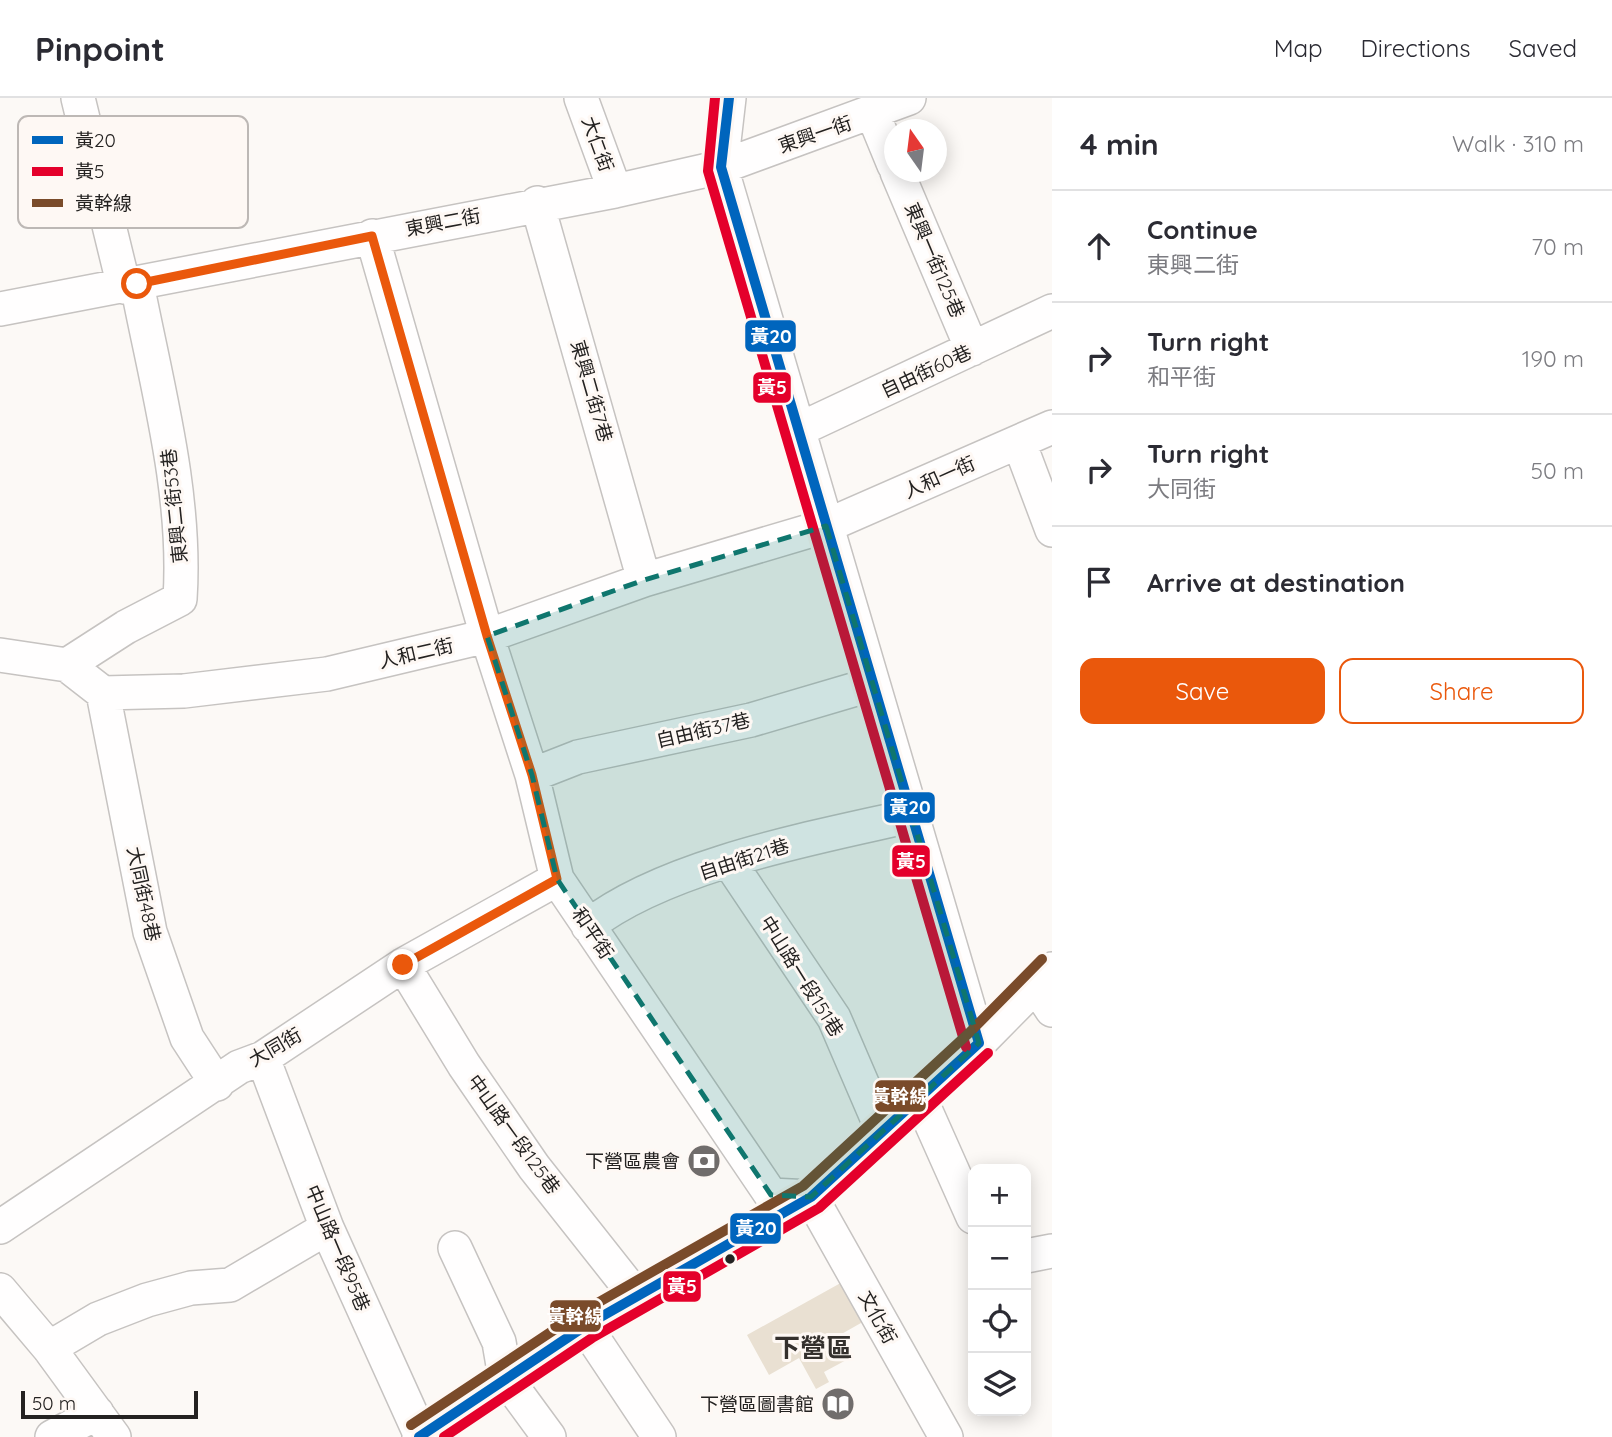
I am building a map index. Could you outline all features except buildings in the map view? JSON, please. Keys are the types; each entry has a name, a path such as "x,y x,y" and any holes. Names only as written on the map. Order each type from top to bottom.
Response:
{"street":[{"path":"78,98 83,116"},
{"name":"大仁街","path":"581,98 615,191"},
{"path":"729,98 721,167 979,1044"},
{"name":"東興一街","path":"721,167 873,114 909,98"},
{"path":"873,114 884,141"},
{"name":"東興二街","path":"0,309 615,191 721,167"},
{"name":"東興一街125巷","path":"901,182 972,349"},
{"name":"東興二街7巷","path":"537,204 644,580"},
{"path":"115,228 131,285"},
{"name":"和平街","path":"372,236 487,636 532,775 557,879 771,1195 811,1198"},
{"name":"東興二街53巷","path":"66,664 126,627 180,599 182,556 170,456 131,285"},
{"name":"自由街60巷","path":"798,430 1052,311"},
{"name":"人和一街","path":"827,526 1052,427"},
{"path":"1019,442 1052,530"},
{"name":"人和二街","path":"103,693 184,691 327,674 487,636 644,580 827,526"},
{"path":"0,655 66,664 103,693"},
{"name":"自由街37巷","path":"532,775 578,757 751,720 873,684"},
{"name":"大同街48巷","path":"103,693 150,932 187,1038 218,1084"},
{"name":"自由街21巷","path":"588,926 606,913 647,892 776,847 910,816"},
{"name":"中山路一段151巷","path":"730,863 834,1018 883,1132"},
{"name":"大同街","path":"0,1227 218,1084 239,1067 263,1058 403,965 557,879"},
{"name":"中山路一段125巷","path":"403,965 464,1065 534,1167 636,1296"},
{"path":"420,1436 584,1326 811,1198 979,1044 1048,999"},
{"name":"中山路一段95巷","path":"263,1058 327,1228 420,1436"},
{"path":"920,1098 968,1206"},
{"name":"文化街","path":"811,1198 946,1437"},
{"path":"49,1348 98,1319 147,1300 191,1288 230,1285 327,1228"},
{"path":"455,1248 499,1342 505,1377 549,1437"},
{"path":"1031,1255 1052,1251"},
{"path":"0,1290 49,1348 105,1425 52,1437"},
{"path":"584,1326 659,1437"}],"highlighted area":[{"path":"826,526 979,1043 811,1197 771,1195 557,879 532,775 487,636 644,580"}],"transit line":[{"name":"黃5","path":"715,98 708,171 966,1047"},
{"name":"黃20","path":"729,98 721,167 979,1043"},
{"name":"黃幹線","path":"411,1425 578,1314 803,1186 969,1033 1042,959"},
{"name":"黃20","path":"419,1437 585,1326 811,1197 979,1043"},
{"name":"黃5","path":"444,1437 592,1338 819,1208 988,1053"}],"place":[{"name":"下營區農會","path":"704,1161"},
{"name":"下營區圖書館","path":"838,1404"}],"district":[{"name":"下營區","path":"813,1347"}],"route":[{"path":"137,284 372,236 424,408 487,636 532,775 557,879 403,965"}]}
